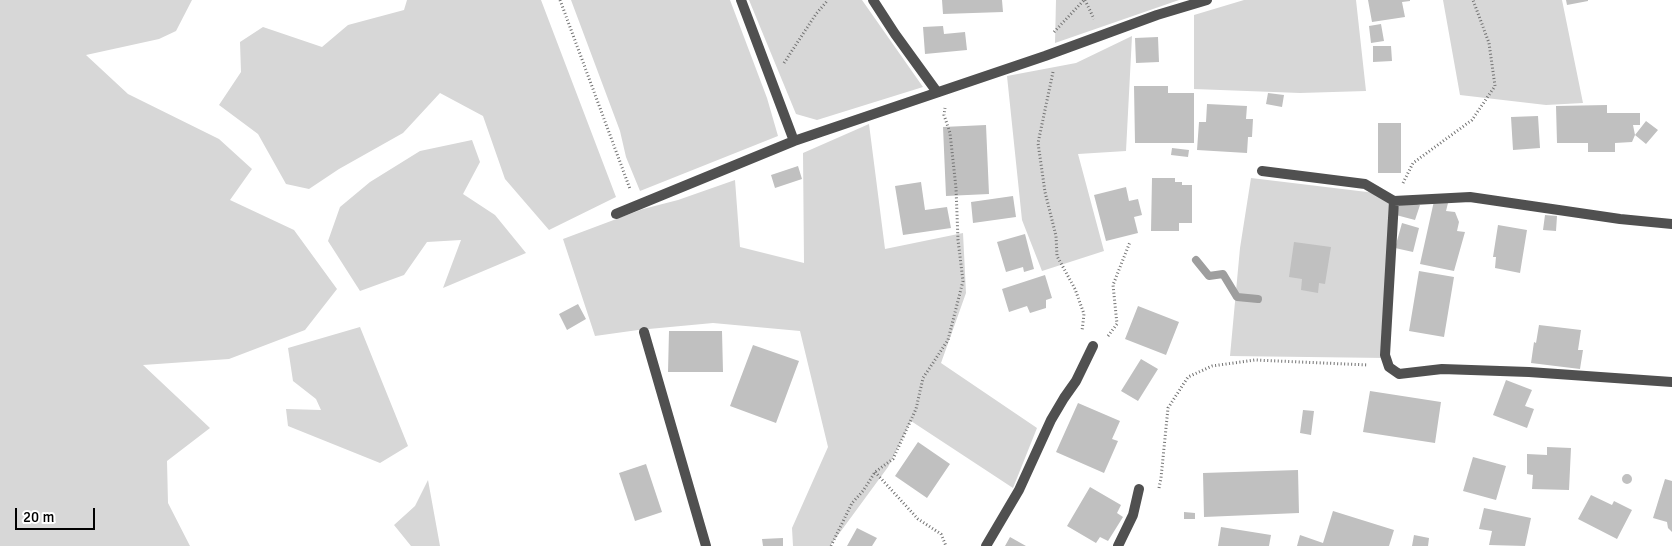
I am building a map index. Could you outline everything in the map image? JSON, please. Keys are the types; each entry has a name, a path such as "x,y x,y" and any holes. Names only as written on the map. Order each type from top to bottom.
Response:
{"street":[{"path":"741,0 794,141"},
{"path":"873,0 937,92"},
{"path":"616,214 794,141 1057,52 1157,15 1208,0"},
{"path":"1262,171 1365,184 1394,201 1470,197 1620,219 1672,224"},
{"path":"1394,201 1386,355 1389,367 1399,374 1442,369 1529,372 1672,382"},
{"path":"644,332 706,546"},
{"path":"986,546 1019,490 1051,420 1076,381 1093,346"},
{"path":"1118,546 1133,515 1139,489"}],"path":[{"path":"560,0 636,206"},
{"path":"772,82 816,14 828,0"},
{"path":"1394,201 1413,163 1472,120 1495,86 1489,43 1473,0"},
{"path":"1057,52 1038,143 1045,192 1056,236 1057,256 1075,289 1084,314"},
{"path":"831,546 852,503 863,491 875,472 894,459 916,408 923,378 948,340 963,281 950,133 944,115 948,88"},
{"path":"1107,338 1117,324 1113,285 1130,242"},
{"path":"1158,491 1168,408 1188,377 1212,366 1255,360 1389,367"},
{"path":"875,472 918,519 941,534 946,546"}],"shaded area":[{"path":"0,0 192,0 176,31 159,39 86,55 128,94 219,139 252,169 230,200 294,230 337,289 305,330 229,359 143,365 210,428 167,461 168,503 190,546 0,546"},
{"path":"407,0 541,0 616,197 549,230 505,179 483,116 440,93 403,133 339,169 309,189 286,184 258,134 219,105 241,72 240,42 263,27 322,47 348,25 404,10"},
{"path":"571,0 730,0 767,98 778,136 640,191 626,157 620,131"},
{"path":"749,0 862,0 923,87 817,120 796,114"},
{"path":"1056,0 1179,0 1055,43"},
{"path":"1244,0 1356,0 1366,91 1300,93 1194,89 1194,15"},
{"path":"1443,0 1562,0 1583,103 1546,105 1460,95"},
{"path":"1132,36 1126,151 1078,154 1104,251 1042,271 1022,220 1007,76 1076,63"},
{"path":"869,124 885,249 963,233 966,293 941,363 1037,428 1013,488 911,421 888,467 830,546 793,546 792,528 828,447 800,331 713,323 595,336 563,239 643,209 678,200 735,180 740,247 804,263 803,153"},
{"path":"472,140 480,162 463,194 495,215 526,253 443,288 461,240 427,242 404,275 360,291 328,241 340,207 370,182 420,151"},
{"path":"1251,178 1392,195 1386,358 1230,356 1240,248"},
{"path":"360,327 408,446 380,463 288,426 286,409 321,410 316,399 293,381 288,348"},
{"path":"428,480 440,546 411,546 394,525 415,506"}],"building":[{"path":"942,0 1002,0 1003,12 943,14"},
{"path":"1368,0 1410,1 1402,2 1405,17 1372,22"},
{"path":"1566,0 1588,0 1588,1 1567,5"},
{"path":"1381,24 1384,41 1371,43 1369,26"},
{"path":"943,26 944,34 965,32 967,50 925,54 923,27"},
{"path":"1158,37 1159,62 1136,63 1135,38"},
{"path":"1373,46 1391,46 1392,61 1373,62"},
{"path":"1134,86 1168,86 1168,93 1194,93 1194,143 1135,143"},
{"path":"1268,93 1284,95 1282,107 1266,104"},
{"path":"1207,104 1247,106 1246,119 1253,119 1252,137 1248,137 1247,153 1197,150 1199,122 1206,122"},
{"path":"1607,105 1607,113 1640,113 1640,125 1633,125 1635,135 1632,142 1615,143 1615,152 1588,152 1588,143 1557,143 1556,106"},
{"path":"1538,116 1540,148 1513,150 1511,117"},
{"path":"1646,121 1658,130 1646,144 1635,135"},
{"path":"1378,123 1401,123 1401,173 1378,173"},
{"path":"986,125 989,194 946,196 943,127"},
{"path":"1172,148 1189,150 1188,157 1171,155"},
{"path":"798,166 802,179 775,188 771,175"},
{"path":"1152,178 1175,178 1175,182 1182,182 1182,185 1192,185 1192,223 1179,223 1179,231 1151,231"},
{"path":"921,182 925,210 947,207 951,228 903,235 895,186"},
{"path":"1126,187 1129,201 1138,199 1142,215 1134,217 1138,233 1106,241 1094,195"},
{"path":"1013,196 1016,217 973,223 971,202"},
{"path":"1401,199 1420,205 1415,220 1396,215"},
{"path":"1434,201 1448,203 1446,211 1455,212 1459,222 1457,231 1465,232 1454,271 1420,264"},
{"path":"1545,215 1557,216 1556,231 1543,230"},
{"path":"1402,223 1419,228 1413,252 1395,248"},
{"path":"1498,225 1527,230 1520,273 1495,268 1496,257 1493,257"},
{"path":"1025,234 1034,269 1024,272 1023,267 1006,272 997,242"},
{"path":"1294,242 1331,247 1325,284 1319,283 1318,293 1301,290 1302,279 1289,277"},
{"path":"1419,271 1454,277 1444,337 1409,331"},
{"path":"1045,275 1052,298 1046,300 1046,308 1030,313 1027,306 1009,312 1002,289"},
{"path":"578,304 586,319 567,330 559,314"},
{"path":"1138,306 1179,322 1166,355 1125,339"},
{"path":"1539,325 1581,330 1578,350 1583,350 1580,369 1531,363"},
{"path":"669,331 722,331 723,372 668,372"},
{"path":"753,345 799,361 776,423 730,406"},
{"path":"1141,359 1158,369 1138,401 1121,391"},
{"path":"1506,380 1532,390 1525,406 1534,409 1527,428 1493,415"},
{"path":"1370,391 1441,402 1435,443 1363,432"},
{"path":"1078,403 1120,421 1112,439 1118,441 1104,473 1056,452"},
{"path":"1303,410 1314,411 1311,435 1300,433"},
{"path":"918,442 950,464 927,498 895,476"},
{"path":"1547,447 1571,448 1569,490 1532,489 1533,475 1527,474 1527,454 1547,455"},
{"path":"1473,457 1506,466 1496,500 1463,491"},
{"path":"646,464 662,512 635,521 619,473"},
{"path":"1298,470 1299,513 1204,517 1203,473"},
{"path":"1625,474 1629,474 1632,479 1631,483 1625,484 1622,481 1622,477"},
{"path":"1665,479 1672,481 1672,532 1668,528 1667,522 1653,518"},
{"path":"1090,487 1121,505 1117,513 1123,517 1108,541 1100,537 1096,543 1067,526"},
{"path":"1591,495 1612,505 1614,501 1632,510 1617,539 1578,519"},
{"path":"1484,508 1531,518 1525,546 1489,545 1492,531 1479,529"},
{"path":"1333,511 1394,530 1389,546 1297,546 1300,535 1323,543"},
{"path":"1184,512 1195,513 1195,519 1184,519"},
{"path":"1221,527 1271,535 1269,546 1218,546"},
{"path":"857,528 877,538 872,546 847,546"},
{"path":"1414,535 1429,538 1428,546 1412,546"},
{"path":"1010,537 1026,546 1005,546"},
{"path":"783,538 783,546 763,546 762,539"}],"waterway":[{"path":"1196,260 1209,276 1223,274 1237,297 1258,299"}]}
